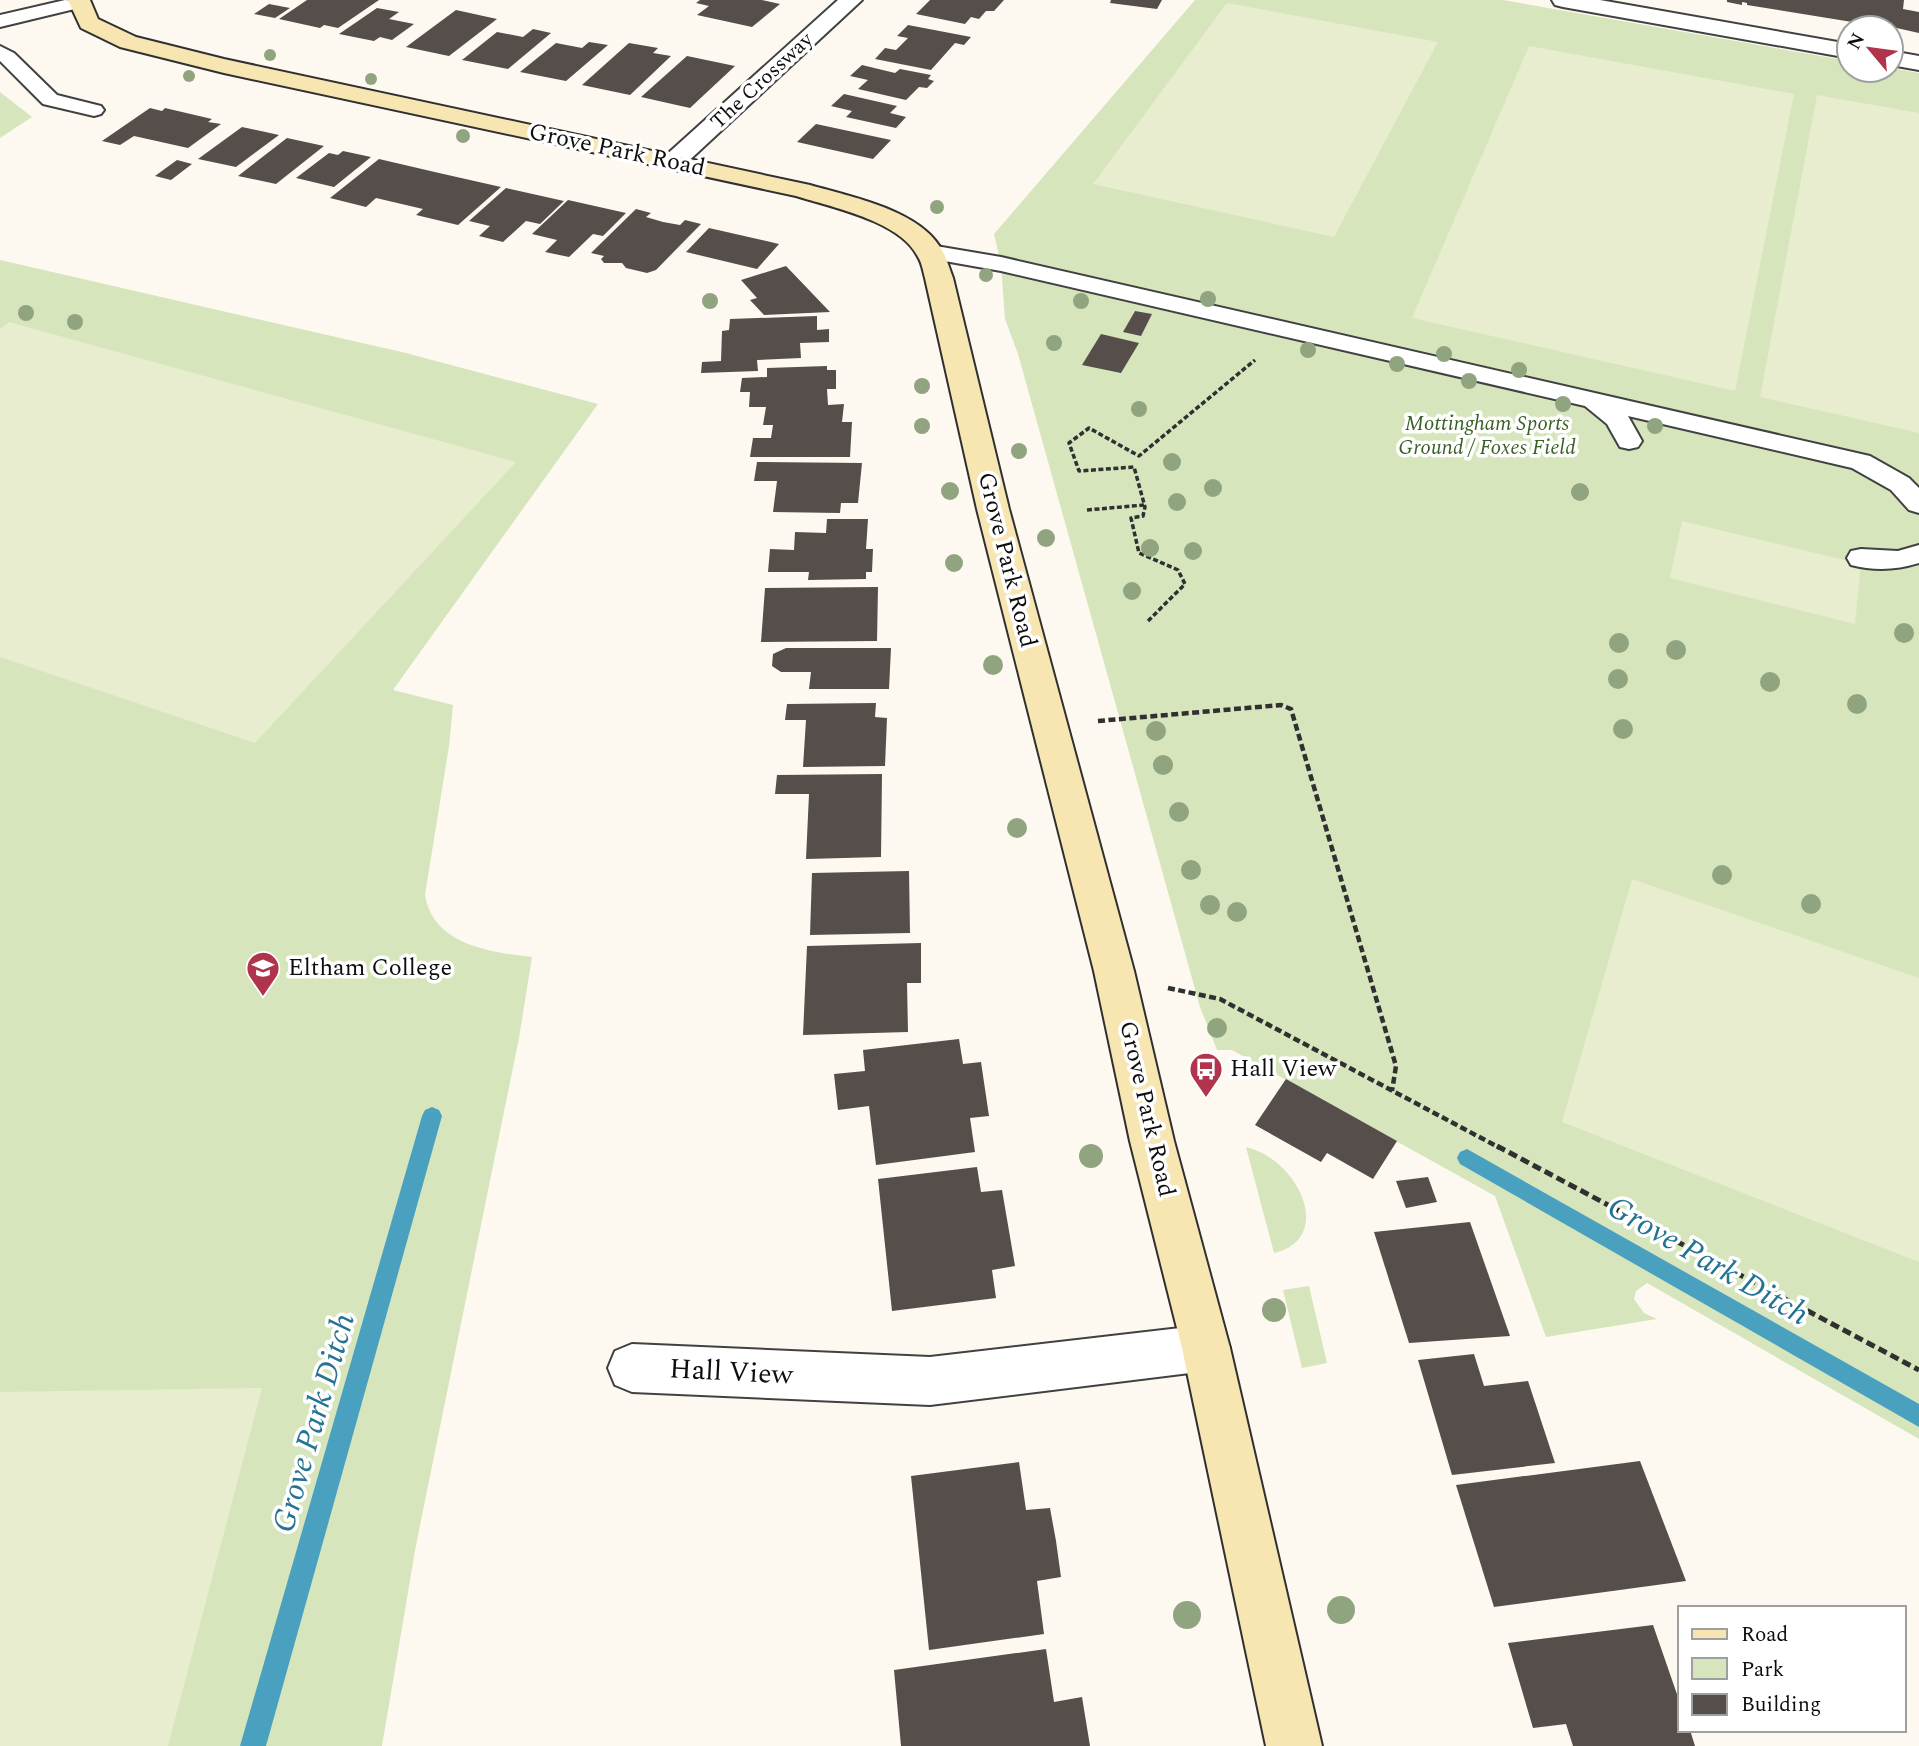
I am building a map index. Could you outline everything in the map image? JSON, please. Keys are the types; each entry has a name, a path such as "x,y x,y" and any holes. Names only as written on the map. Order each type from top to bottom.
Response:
{"main road":[{"name":"Grove Park Road","path":"80,1 89,23 128,42 224,66 801,190 865,209 905,227 930,253 952,328 993,509 1118,987 1152,1140 1206,1348 1294,1746"}],"street":[{"name":"The Crossway","path":"673,162 850,0"},
{"path":"1563,0 1664,9 1835,48"},
{"name":"Hall View","path":"632,1368 930,1381 1206,1348"}],"lane":[{"path":"0,21 80,1"},
{"path":"0,52 16,63 44,95 59,102 94,110"},
{"path":"930,253 1001,264 1861,462 1900,484 1919,504"},
{"path":"1592,401 1618,420 1629,441"},
{"path":"1861,558 1898,560 1919,554"}],"path":[{"path":"1148,621 1185,584 1178,570 1139,553 1131,518 1143,516 1144,505 1134,467 1139,456 1246,369 1286,330"},
{"path":"1134,467 1079,471 1069,443 1089,428 1139,456"},
{"path":"1087,510 1144,505"},
{"path":"1049,724 1281,705 1291,709 1396,1066 1392,1091"},
{"path":"1118,987 1172,988 1220,999 1919,1370"}],"green space":[{"name":"Mottingham Sports Ground / Foxes Field","path":"1195,0 1503,0 1835,59 1835,84 1905,84 1905,70 1919,73 1919,1439 1647,1283 1636,1291 1634,1299 1644,1313 1657,1319 1546,1337 1495,1196 1232,1050 1217,1050 1200,1007 1018,354 1005,319 1001,264 994,234"},
{"path":"1227,3 1438,42 1334,237 1093,184"},
{"path":"1529,46 1794,94 1735,391 1412,318"},
{"path":"0,92 32,117 0,138"},
{"path":"1817,95 1919,113 1919,433 1760,397"},
{"name":"Eltham College","path":"0,260 406,353 598,404 393,690 453,705 425,895 430,912 439,925 466,943 532,957 519,1038 416,1545 382,1746 0,1746"},
{"path":"9,322 516,462 255,743 0,657 0,329"},
{"path":"1682,521 1861,564 1855,624 1670,578"},
{"path":"1632,879 1919,978 1919,1262 1562,1122"},
{"path":"1246,1147 1265,1154 1281,1167 1294,1182 1303,1199 1306,1216 1303,1232 1293,1245 1274,1253"},
{"path":"1309,1286 1327,1363 1302,1368 1283,1290"},
{"path":"262,1388 168,1746 0,1746 0,1392"}],"building":[{"path":"307,0 379,0 338,28 324,25 320,28 279,19"},
{"path":"700,0 762,0 780,4 752,27 697,15 709,6 696,3"},
{"path":"930,0 1004,0 994,11 986,11 979,19 971,17 965,24 916,14"},
{"path":"1111,0 1162,0 1157,9 1110,3"},
{"path":"1904,0 1903,9 1919,12 1919,33 1905,30 1905,14 1835,14 1835,19 1742,2 1742,5 1727,2"},
{"path":"269,4 290,8 275,18 254,14"},
{"path":"377,8 399,12 389,19 414,24 392,40 380,37 374,41 339,34"},
{"path":"456,10 497,19 449,56 406,47"},
{"path":"908,25 971,37 964,45 955,43 931,70 875,59 885,48 896,50 908,38 897,36"},
{"path":"533,29 551,33 508,69 462,60 497,32 523,37"},
{"path":"589,42 608,45 566,81 520,72 556,43 582,48"},
{"path":"629,43 658,48 653,53 671,56 630,95 582,85"},
{"path":"687,56 735,66 690,108 641,97"},
{"path":"862,65 895,73 900,69 931,75 928,79 934,81 927,88 919,87 906,100 858,89 868,80 850,76"},
{"path":"844,94 897,106 890,113 906,117 896,128 846,117 852,111 831,106"},
{"path":"150,108 162,111 165,108 212,119 208,122 221,124 188,148 134,136 120,145 102,141"},
{"path":"816,124 891,140 873,159 797,142"},
{"path":"242,127 279,135 236,167 198,159"},
{"path":"287,138 324,146 276,184 238,176"},
{"path":"343,151 371,157 334,187 296,178 329,153 338,155"},
{"path":"379,159 501,187 458,225 416,215 423,209 376,198 366,207 330,198"},
{"path":"177,160 192,164 171,180 155,176"},
{"path":"506,188 564,201 540,224 526,221 503,242 479,236 490,226 469,221"},
{"path":"568,200 626,213 603,236 593,234 569,257 545,252 557,240 532,234"},
{"path":"636,209 651,213 646,217 663,222 680,225 685,220 701,224 656,270 647,273 626,268 622,263 604,263 601,259 604,256 591,253"},
{"path":"709,228 779,244 757,269 686,252"},
{"path":"786,266 830,312 764,315 750,300 757,298 741,280"},
{"path":"1135,311 1152,314 1141,336 1123,332"},
{"path":"817,316 817,330 829,329 829,342 800,343 801,358 757,360 758,371 701,373 702,362 721,361 722,331 729,330 730,319"},
{"path":"1101,334 1139,343 1121,373 1082,365"},
{"path":"827,366 827,370 836,370 836,389 827,389 828,405 844,404 842,422 852,422 850,457 750,457 753,438 771,438 773,425 763,425 766,407 749,407 750,392 740,392 742,378 767,377 767,368"},
{"path":"757,462 862,463 858,503 841,503 840,513 773,512 777,481 754,481"},
{"path":"827,519 868,519 866,549 873,549 872,572 866,572 866,579 808,580 809,572 768,572 770,549 794,550 795,532 826,533"},
{"path":"878,587 877,641 761,642 765,588"},
{"path":"786,648 891,648 889,689 809,689 811,672 781,672 772,666 773,654"},
{"path":"876,703 875,717 887,718 885,766 803,767 806,720 785,720 787,704"},
{"path":"882,774 881,857 806,859 809,794 775,794 777,775"},
{"path":"909,871 910,933 810,935 812,873"},
{"path":"921,943 921,983 907,983 908,1032 803,1035 807,946"},
{"path":"959,1039 963,1064 981,1062 989,1116 970,1118 975,1152 876,1165 869,1106 838,1110 834,1074 865,1071 863,1050"},
{"path":"1286,1079 1397,1141 1373,1179 1327,1153 1321,1162 1255,1125"},
{"path":"977,1167 981,1192 1002,1190 1015,1266 992,1270 996,1298 892,1311 878,1179"},
{"path":"1428,1177 1437,1202 1406,1208 1396,1181"},
{"path":"1470,1222 1510,1336 1409,1343 1374,1232"},
{"path":"1474,1354 1484,1386 1528,1381 1555,1463 1452,1475 1418,1360"},
{"path":"1640,1461 1686,1581 1494,1607 1456,1485"},
{"path":"1019,1462 1026,1510 1050,1508 1056,1541 1061,1577 1037,1581 1044,1634 929,1650 911,1476"},
{"path":"1653,1625 1678,1697 1678,1732 1691,1732 1695,1746 1573,1746 1566,1724 1533,1728 1508,1643"},
{"path":"1046,1649 1054,1702 1082,1697 1090,1746 901,1746 894,1670"}],"waterway":[{"name":"Grove Park Ditch","path":"253,1746 432,1116"},
{"name":"Grove Park Ditch","path":"1467,1158 1919,1416"}],"place":[{"name":"Eltham College","path":"263,998"},
{"name":"Hall View","path":"1206,1099"}]}
